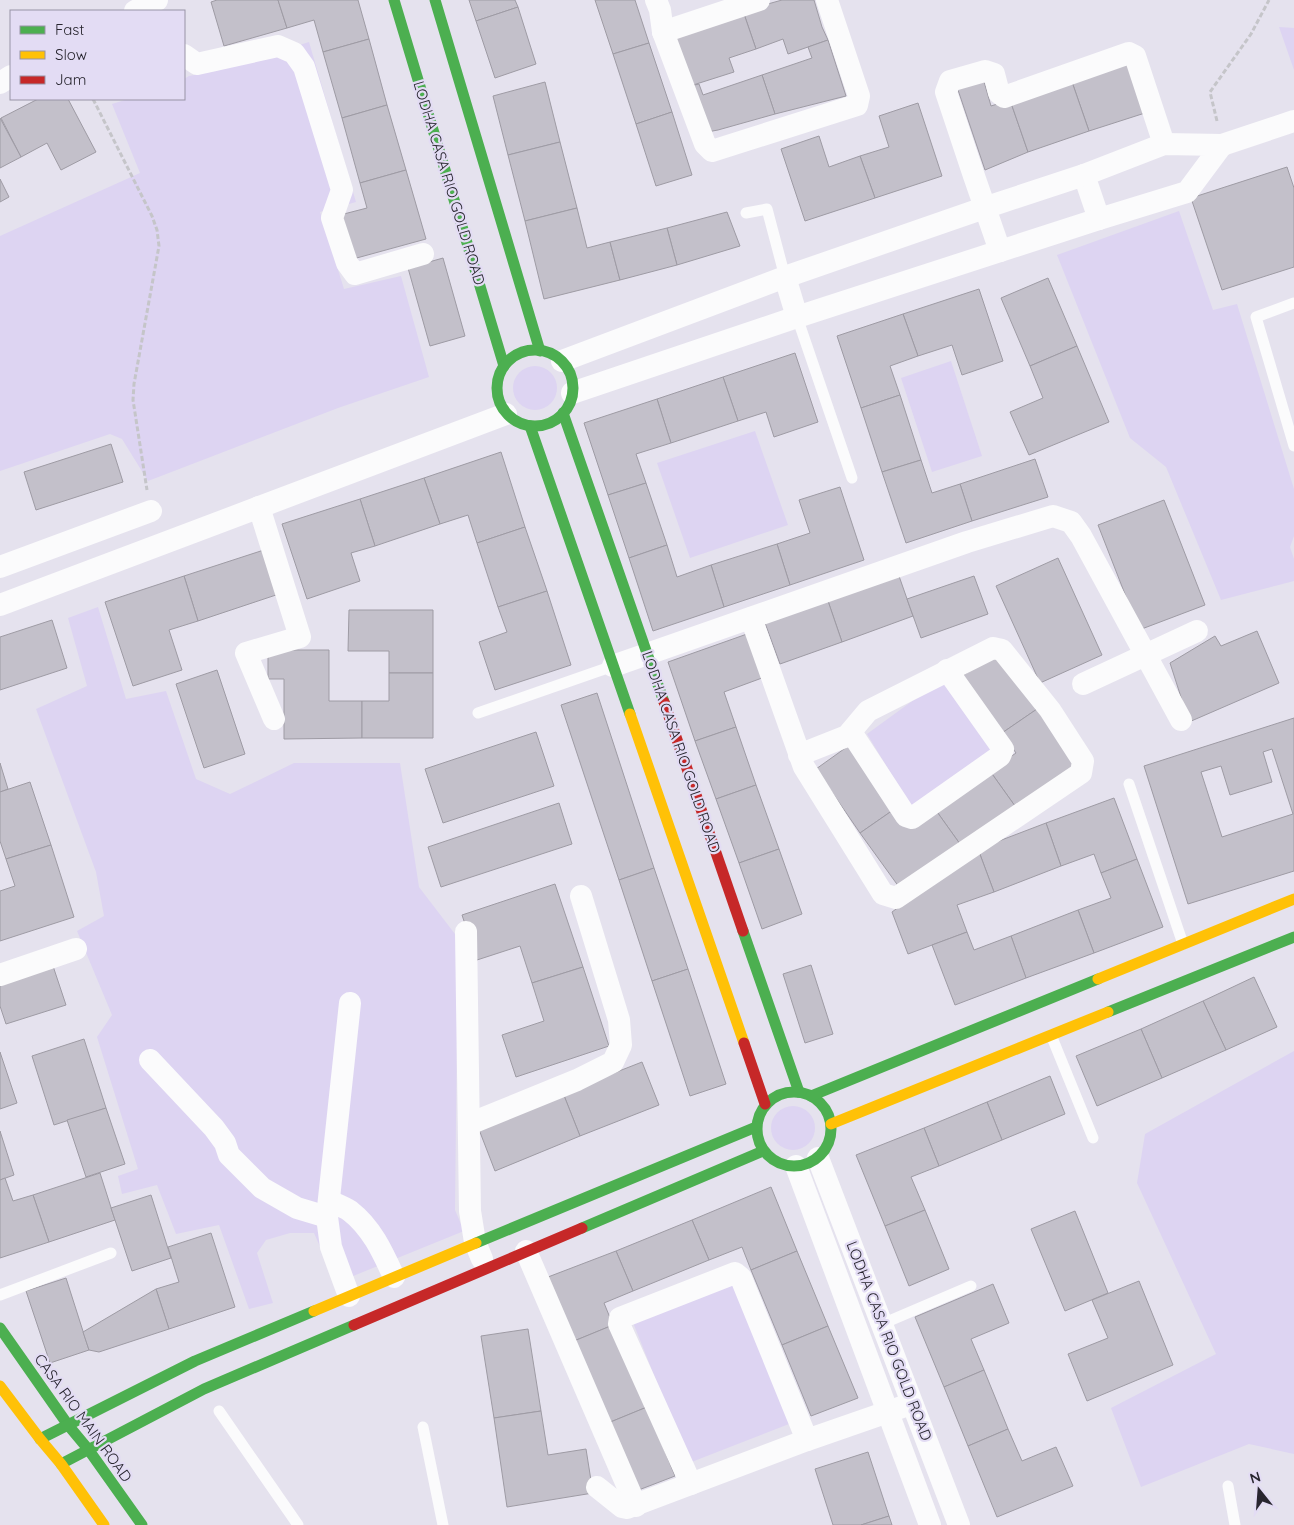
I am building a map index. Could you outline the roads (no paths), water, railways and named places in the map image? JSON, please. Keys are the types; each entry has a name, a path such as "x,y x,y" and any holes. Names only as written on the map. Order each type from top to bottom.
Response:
{"street":[{"name":"LODHA CASA RIO GOLD ROAD","path":"394,0 504,366"},
{"path":"435,0 540,351"},
{"path":"656,0 660,10 663,32 705,144 712,151 857,105 859,96 827,0"},
{"path":"663,32 759,0"},
{"path":"185,57 197,64 278,46 294,52 304,67 342,190 332,218 346,263 355,274 423,254"},
{"path":"1000,251 946,92 950,81 985,71 994,74 999,93 1004,97 1129,53 1135,56 1164,144"},
{"path":"562,361 785,277 1084,175 1164,144 1222,145 1294,121"},
{"path":"572,393 797,317 1187,192 1222,145"},
{"path":"1084,175 1098,219"},
{"path":"785,277 797,317"},
{"path":"530,350 554,355 562,361 570,373 573,384 568,408 550,424 537,427 524,425 512,419 503,410 497,398 496,385 504,366 517,354 530,350"},
{"name":"LODHA CASA RIO GOLD ROAD","path":"563,413 799,1092"},
{"path":"0,605 506,414"},
{"path":"530,426 766,1104"},
{"path":"259,507 300,637 246,652 274,719"},
{"path":"0,566 151,511"},
{"path":"614,666 967,542 1053,516 1071,522 1081,536 1181,720"},
{"path":"751,618 804,767 883,894 896,898 1081,773 1083,761 1050,710 1002,650 993,648 868,711 847,736 800,754"},
{"path":"1083,684 1197,631"},
{"path":"851,732 906,816 912,818 1000,756 1003,749 947,670"},
{"path":"469,1124 577,1080 613,1062 621,1045 619,1020 581,896"},
{"path":"811,1096 1294,899"},
{"path":"466,932 470,1211 475,1242 486,1268"},
{"path":"831,1124 1294,937"},
{"path":"0,975 76,949"},
{"path":"349,1296 330,1246 328,1209 350,1003"},
{"path":"150,1060 214,1128 230,1155 262,1188 297,1208 349,1210 364,1223 382,1252 394,1277"},
{"path":"787,1092 799,1092 811,1096 821,1103 828,1113 831,1124 830,1137 826,1148 818,1158 807,1164 796,1166 783,1165 763,1151 757,1139 756,1127 759,1115 766,1104 775,1096 787,1092"},
{"path":"40,1439 195,1361 230,1362 446,1270 475,1242 517,1227 756,1127"},
{"path":"61,1464 204,1389 230,1362 349,1296 394,1277 446,1270 486,1268 763,1151"},
{"name":"LODHA CASA RIO GOLD ROAD","path":"818,1158 959,1525"},
{"name":"LODHA CASA RIO GOLD ROAD","path":"796,1166 930,1525"},
{"path":"526,1251 636,1506"},
{"path":"691,1484 619,1324 620,1318 735,1273 741,1278 807,1440"},
{"name":"CASA RIO MAIN ROAD","path":"0,1328 68,1425 88,1449 142,1525"},
{"path":"0,1386 61,1464 104,1525"},
{"path":"597,1488 622,1507 636,1506 807,1440 912,1404"}],"lane":[{"path":"746,213 766,209 785,277"},
{"path":"1294,304 1256,317 1294,446"},
{"path":"797,317 852,478"},
{"path":"478,713 614,666"},
{"path":"1129,784 1183,944"},
{"path":"1051,1035 1093,1138"},
{"path":"0,1295 111,1253"},
{"path":"882,1324 971,1286"},
{"path":"219,1411 298,1525"},
{"path":"423,1427 442,1525"},
{"path":"1228,1486 1235,1525"}]}
